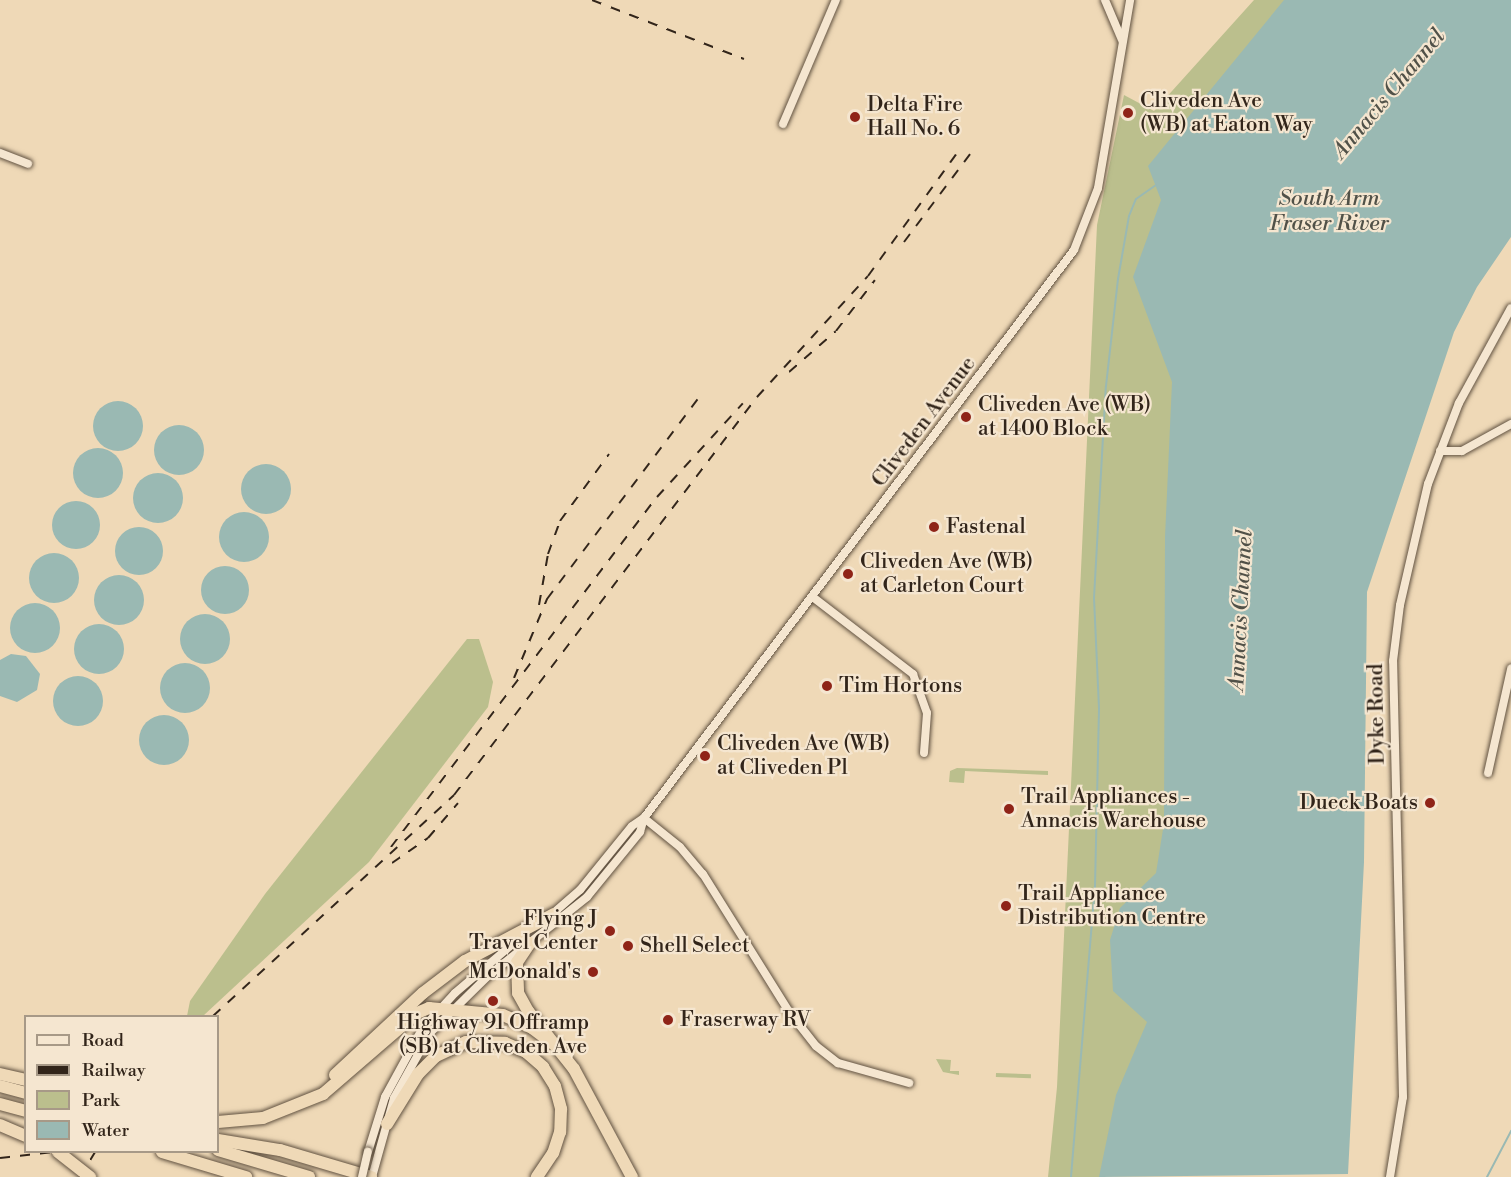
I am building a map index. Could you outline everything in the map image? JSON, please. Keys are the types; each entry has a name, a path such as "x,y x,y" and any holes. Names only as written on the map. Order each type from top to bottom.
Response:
{"highway":[{"path":"297,1106 440,980 465,961 554,914"},
{"path":"530,943 517,962 515,984 528,1011 574,1069 632,1177"},
{"path":"219,1122 263,1118 323,1094 417,1013 445,1010 503,1015 532,1028 556,1046"},
{"path":"387,1124 418,1074 436,1056 466,1042 505,1043 526,1052 543,1067 555,1086 561,1108 560,1132 553,1153 537,1177"},
{"path":"0,1074 24,1080"},
{"path":"0,1086 24,1092"},
{"path":"0,1104 24,1110"},
{"path":"0,1125 24,1135"},
{"path":"219,1140 280,1150 371,1177"},
{"path":"219,1149 309,1177"},
{"path":"59,1153 90,1177"},
{"path":"165,1153 246,1177"}],"street":[{"path":"783,124 836,0"},
{"path":"1105,0 1116,18 1123,42"},
{"name":"Cliveden Avenue","path":"371,1177 373,1154 396,1072 445,1010 482,969 554,914 600,870 632,826 644,818 814,598 1074,250 1098,188 1130,0"},
{"path":"0,153 28,164"},
{"name":"Dyke Road","path":"1390,1177 1403,1097 1393,660 1400,605 1428,484 1440,451 1459,403 1511,308"},
{"path":"1440,451 1462,451 1511,424"},
{"path":"814,598 905,664 913,674 927,713 924,753"},
{"path":"1488,773 1511,669"},
{"path":"644,818 680,847 703,874 790,1013 816,1047 838,1063 909,1083"},
{"name":"Cliveden Avenue","path":"362,1177 387,1124 409,1068 445,1010 530,943 607,876 640,832 644,818"}],"green space":[{"path":"1254,0 1317,0 1184,840 1150,1008 1143,1069 1105,1177 1048,1177 1057,1087 1097,225 1124,95 1154,111"},
{"path":"467,639 479,639 493,682 488,707 369,862 204,1015 187,1015 190,1001 265,894"},
{"path":"957,768 1048,771 1048,775 965,771 964,783 949,782 950,771"},
{"path":"936,1059 951,1060 950,1071 959,1071 959,1075 943,1072"},
{"path":"996,1073 1031,1074 1031,1078 996,1077"}],"water":[{"name":"South Arm Fraser River","path":"1284,0 1511,0 1511,237 1477,287 1454,332 1367,592 1364,862 1348,1174 1099,1177 1116,1095 1147,1022 1113,991 1110,940 1120,908 1156,873 1164,823 1165,537 1172,382 1133,277 1161,200 1148,166"},
{"path":"118,401 132,405 139,412 143,426 139,440 132,447 118,451 104,447 97,440 93,426 97,412 104,405"},
{"path":"174,425 184,425 197,432 204,445 204,455 197,468 184,475 174,475 165,471 158,464 154,455 154,445 158,436 165,429"},
{"path":"93,448 103,448 116,455 123,468 123,478 116,491 103,498 93,498 84,494 77,487 73,478 73,468 77,459 84,452"},
{"path":"261,464 271,464 284,471 291,484 291,494 284,507 271,514 261,514 252,510 245,503 241,494 241,484 245,475 252,468"},
{"path":"158,473 176,480 183,498 176,516 158,523 140,516 133,498 140,480"},
{"path":"71,501 81,501 96,511 100,525 99,534 90,545 81,549 71,549 56,539 52,530 52,520 62,505"},
{"path":"244,512 262,519 269,537 262,555 244,562 226,555 219,537 226,519"},
{"path":"134,527 144,527 156,534 163,546 163,556 156,568 144,575 134,575 119,564 115,556 115,546 126,531"},
{"path":"49,553 59,553 72,560 79,573 79,583 72,596 59,603 49,603 40,599 33,592 29,583 29,573 33,564 40,557"},
{"path":"220,566 230,566 242,573 249,585 249,595 242,607 230,614 220,614 205,603 201,595 201,585 212,570"},
{"path":"114,575 124,575 137,582 144,595 144,605 137,618 124,625 114,625 105,621 98,614 94,605 94,595 98,586 105,579"},
{"path":"35,603 53,610 60,628 53,646 35,653 17,646 10,628 17,610"},
{"path":"200,614 210,614 223,621 230,634 230,644 223,657 210,664 200,664 191,660 184,653 180,644 180,634 184,625 191,618"},
{"path":"104,624 117,631 123,639 123,659 117,667 109,673 94,674 81,667 75,659 74,644 81,631 89,625"},
{"path":"11,654 26,656 40,674 37,690 17,702 0,696 0,660"},
{"path":"190,663 203,670 209,678 209,698 203,706 195,712 180,713 167,706 161,698 160,683 167,670 175,664"},
{"path":"73,676 83,676 96,683 103,696 103,706 96,719 83,726 73,726 64,722 57,715 53,706 53,696 57,687 64,680"},
{"path":"159,715 169,715 182,722 189,735 189,745 182,758 169,765 159,765 150,761 143,754 139,745 139,735 143,726 150,719"}],"waterway":[{"path":"1071,1177 1095,886 1099,708 1094,598 1106,386 1118,279 1129,216 1136,199 1156,185"},
{"path":"1487,1177 1511,1131"}],"railway":[{"path":"592,0 744,59"},
{"path":"214,1015 454,795 757,397 868,276 957,153"},
{"path":"904,242 970,154"},
{"path":"789,372 836,331 875,280"},
{"path":"514,678 547,599 701,395"},
{"path":"391,847 657,497 743,403"},
{"path":"539,605 548,554 560,521 609,454"},
{"path":"392,863 428,838 458,803"},
{"path":"0,1158 45,1153"},
{"path":"80,1177 94,1153"}],"place":[{"name":"Cliveden Ave (WB) at Eaton Way","path":"1128,113"},
{"name":"Delta Fire Hall No. 6","path":"855,117"},
{"name":"Cliveden Ave (WB) at 1400 Block","path":"966,417"},
{"name":"Fastenal","path":"934,527"},
{"name":"Cliveden Ave (WB) at Carleton Court","path":"848,574"},
{"name":"Tim Hortons","path":"827,686"},
{"name":"Cliveden Ave (WB) at Cliveden Pl","path":"705,756"},
{"name":"Dueck Boats","path":"1430,803"},
{"name":"Trail Appliances - Annacis Warehouse","path":"1009,809"},
{"name":"Trail Appliance Distribution Centre","path":"1006,906"},
{"name":"Flying J Travel Center","path":"610,931"},
{"name":"Shell Select","path":"628,946"},
{"name":"McDonald's","path":"593,972"},
{"name":"Highway 91 Offramp (SB) at Cliveden Ave","path":"493,1001"},
{"name":"Fraserway RV","path":"668,1020"}],"water label":[{"name":"Annacis Channel","path":"1389,94"},
{"name":"Annacis Channel","path":"1241,610"}]}
